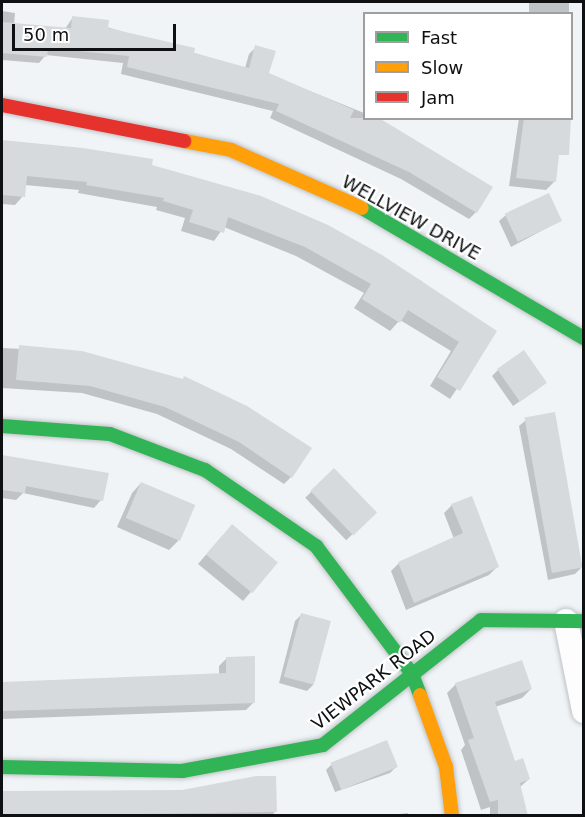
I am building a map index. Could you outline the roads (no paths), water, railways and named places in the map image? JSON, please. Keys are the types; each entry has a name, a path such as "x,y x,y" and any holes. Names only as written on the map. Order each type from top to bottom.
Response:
{"street":[{"name":"WELLVIEW DRIVE","path":"2,105 231,150 348,200 584,338"},
{"path":"2,426 110,434 205,470 316,546 412,674 446,767 452,816"},
{"name":"VIEWPARK ROAD","path":"2,767 182,771 322,745 481,620 575,621"},
{"path":"575,621 584,711"}]}
